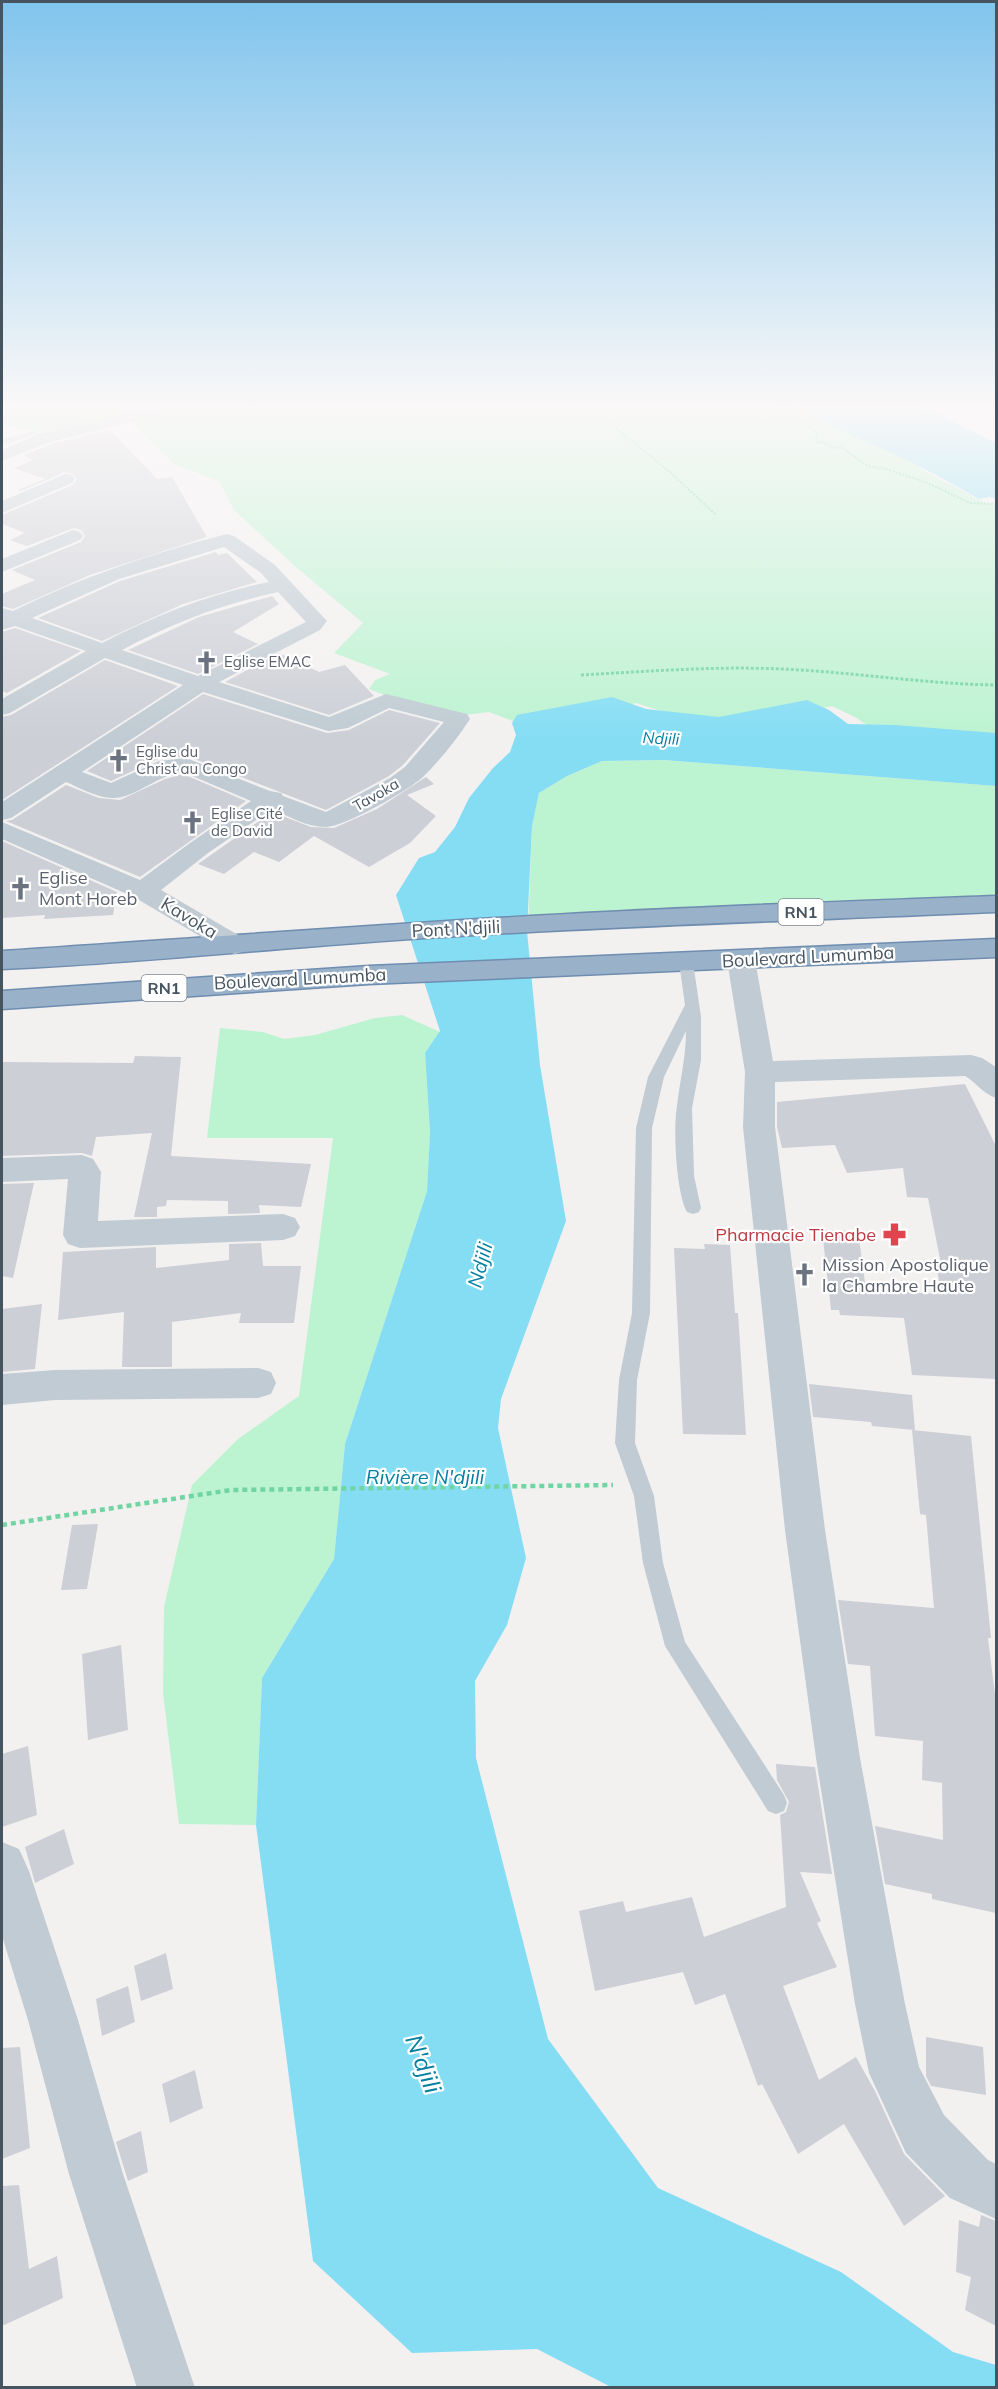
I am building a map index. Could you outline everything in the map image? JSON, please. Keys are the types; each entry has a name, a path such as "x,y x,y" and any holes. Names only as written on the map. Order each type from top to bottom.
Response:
{"highway":[{"name":"Pont N'djili","path":"306,938 606,920 996,904"},
{"name":"Boulevard Lumumba","path":"2,960 235,945 306,938"},
{"name":"Boulevard Lumumba","path":"2,1000 203,984 490,969 996,948"}],"street":[{"path":"2,566 72,536"},
{"path":"2,813 201,683 316,624 301,602 252,556 227,540 179,552 99,578 5,619"},
{"path":"2,708 141,632 204,605 281,585"},
{"path":"5,619 201,683"},
{"name":"Tavoka","path":"64,773 114,791 167,766 186,765 272,798 317,819 327,820 337,817 399,783 414,772 459,719 386,701 340,723 328,724 201,683"},
{"path":"143,891 199,848 272,798"},
{"name":"Kavoka","path":"2,830 143,891 235,945"},
{"path":"741,960 760,1072 759,1127 805,1530 838,1758 895,2073 925,2134 969,2179 996,2192"},
{"path":"760,1072 971,1065 987,1075 996,1087"},
{"path":"2,1170 81,1167 85,1172 80,1235 283,1227"},
{"path":"2,1390 55,1386 258,1383"},
{"path":"2,1866 53,2020 96,2174 166,2388"}],"lane":[{"path":"686,962 692,1005 693,1060 684,1108 686,1176 693,1208"},
{"path":"692,1005 656,1077 644,1128 640,1313 628,1380 625,1443 644,1496 653,1563 676,1646 776,1803"}],"path":[{"path":"581,675 667,670 799,670 949,684 996,685"},
{"path":"2,1525 231,1490 594,1485"}],"green space":[{"path":"240,515 996,515 996,737 874,730 855,717 832,706 744,724 661,711 636,703 582,715 536,730 489,712 464,715 402,702 369,689 375,680 390,674 334,653 363,623 296,567"},
{"path":"664,760 996,786 996,900 528,931 532,825 539,793 567,776 602,761"},
{"path":"402,1015 440,1032 425,1053 430,1132 427,1191 345,1444 334,1559 262,1678 256,1825 179,1824 163,1693 164,1607 192,1485 238,1439 299,1396 333,1138 207,1138 220,1028 263,1032 284,1039 315,1035 375,1018"}],"water":[{"path":"612,697 646,709 719,717 807,700 829,710 848,724 895,725 996,733 996,786 664,760 602,761 567,776 539,793 532,826 527,931 540,1065 566,1221 501,1399 498,1428 526,1558 507,1625 475,1681 476,1758 548,2039 658,2188 841,2272 953,2352 996,2365 996,2387 611,2387 537,2349 412,2353 313,2261 256,1825 262,1678 334,1559 345,1444 427,1191 430,1132 425,1053 440,1031 396,895 419,858 435,852 455,827 469,798 493,768 510,752 516,735 512,723 517,715"}],"building":[{"path":"2,515 194,515 207,537 90,575 13,609 2,606 2,594 35,580 12,570 81,542 85,536 81,530 74,528 27,546 10,540 25,533 2,524"},
{"path":"216,552 218,555 227,553 257,582 183,604 102,641 38,618 120,581"},
{"path":"272,596 279,604 233,632 258,644 198,674 128,650 199,617"},
{"path":"15,628 81,651 7,693 2,691 2,632"},
{"path":"279,653 319,672 345,665 374,696 329,715 225,682"},
{"path":"105,660 178,686 2,800 2,717 11,715"},
{"path":"203,694 327,733 349,730 389,710 440,723 403,765 389,776 326,810 187,756 158,759 111,781 87,771"},
{"path":"183,774 246,801 140,877 6,821 12,820 66,785 99,798 120,800 165,779"},
{"path":"426,777 434,784 407,795 436,816 410,843 369,867 314,836 279,862 254,852 224,874 198,864 272,812 311,827 334,828 377,809"},
{"path":"2,841 117,892 113,915 44,919 45,915 2,918"},
{"path":"135,1056 181,1057 171,1156 311,1164 301,1207 259,1205 260,1213 228,1214 228,1201 167,1200 166,1206 157,1207 157,1217 134,1217 152,1133 96,1137 92,1156 82,1153 2,1156 2,1062 133,1063"},
{"path":"965,1084 996,1146 996,1379 912,1375 904,1318 840,1315 839,1310 831,1310 822,1230 858,1231 866,1290 941,1294 937,1269 942,1269 928,1198 907,1197 903,1168 847,1173 835,1145 782,1148 777,1127 777,1102"},
{"path":"34,1183 13,1278 2,1276 2,1184"},
{"path":"261,1243 263,1266 301,1266 294,1323 239,1323 241,1313 172,1322 172,1367 122,1367 124,1312 58,1320 63,1252 156,1247 156,1268 229,1260 229,1244"},
{"path":"704,1244 730,1245 735,1313 738,1313 746,1435 683,1434 674,1248 705,1249"},
{"path":"42,1304 35,1369 2,1372 2,1309"},
{"path":"809,1384 912,1395 915,1430 872,1426 871,1422 813,1417"},
{"path":"912,1430 971,1436 991,1638 988,1638 996,1703 996,1913 932,1899 932,1894 885,1884 875,1826 943,1840 942,1783 922,1780 923,1741 875,1736 870,1666 848,1664 838,1600 934,1608 926,1515 920,1514"},
{"path":"98,1524 87,1589 61,1590 72,1525"},
{"path":"121,1645 128,1730 88,1740 82,1654"},
{"path":"28,1746 37,1815 2,1827 2,1754"},
{"path":"776,1764 815,1767 832,1874 800,1872 821,1921 817,1923 837,1967 783,1986 819,2080 856,2057 875,2091 904,2154 945,2196 904,2226 844,2124 798,2154 762,2084 758,2086 725,1994 695,2005 683,1972 595,1991 579,1911 623,1901 626,1912 692,1897 704,1937 786,1907 780,1815 786,1812 789,1802 777,1780"},
{"path":"64,1829 74,1864 35,1883 25,1847"},
{"path":"166,1953 173,1989 141,2001 134,1966"},
{"path":"128,1986 135,2022 102,2036 96,1999"},
{"path":"926,2037 983,2047 986,2095 931,2086 926,2076"},
{"path":"20,2047 30,2148 2,2159 2,2048"},
{"path":"195,2070 203,2108 170,2123 162,2084"},
{"path":"141,2131 148,2172 128,2181 116,2142"},
{"path":"19,2185 29,2269 57,2256 63,2298 2,2326 2,2186"},
{"path":"981,2215 996,2221 996,2326 965,2310 971,2277 956,2272 959,2220 979,2227"}],"place":[{"name":"Eglise EMAC","path":"206,662"},
{"name":"Eglise du Christ au Congo","path":"118,761"},
{"name":"Eglise Cité de David","path":"193,823"},
{"name":"Eglise Mont Horeb","path":"21,888"},
{"name":"Pharmacie Tienabe","path":"894,1235"},
{"name":"Mission Apostolique la Chambre Haute","path":"804,1275"}],"water label":[{"name":"Ndjili","path":"661,738"},
{"name":"Ndjili","path":"480,1265"},
{"name":"Rivière N'djili","path":"425,1477"},
{"name":"N'djili","path":"423,2064"}]}
